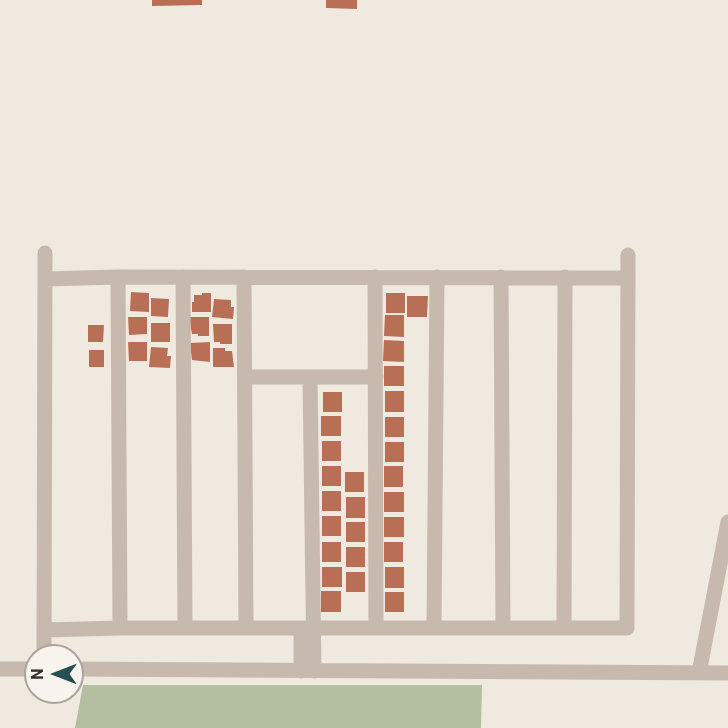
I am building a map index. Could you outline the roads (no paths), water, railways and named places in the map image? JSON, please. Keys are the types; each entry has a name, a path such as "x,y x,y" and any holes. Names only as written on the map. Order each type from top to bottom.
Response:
{"street":[{"path":"44,644 45,253"},
{"path":"44,630 627,628 628,255"},
{"path":"45,279 118,277 627,278"},
{"path":"118,277 120,628"},
{"path":"183,277 185,628"},
{"path":"244,277 246,628"},
{"path":"375,277 376,628"},
{"path":"434,628 437,277"},
{"path":"501,277 503,628"},
{"path":"564,628 565,277"},
{"path":"245,377 376,377"},
{"path":"307,671 310,377"},
{"path":"699,673 728,522"},
{"path":"0,669 24,669"},
{"path":"84,669 728,673"}]}
